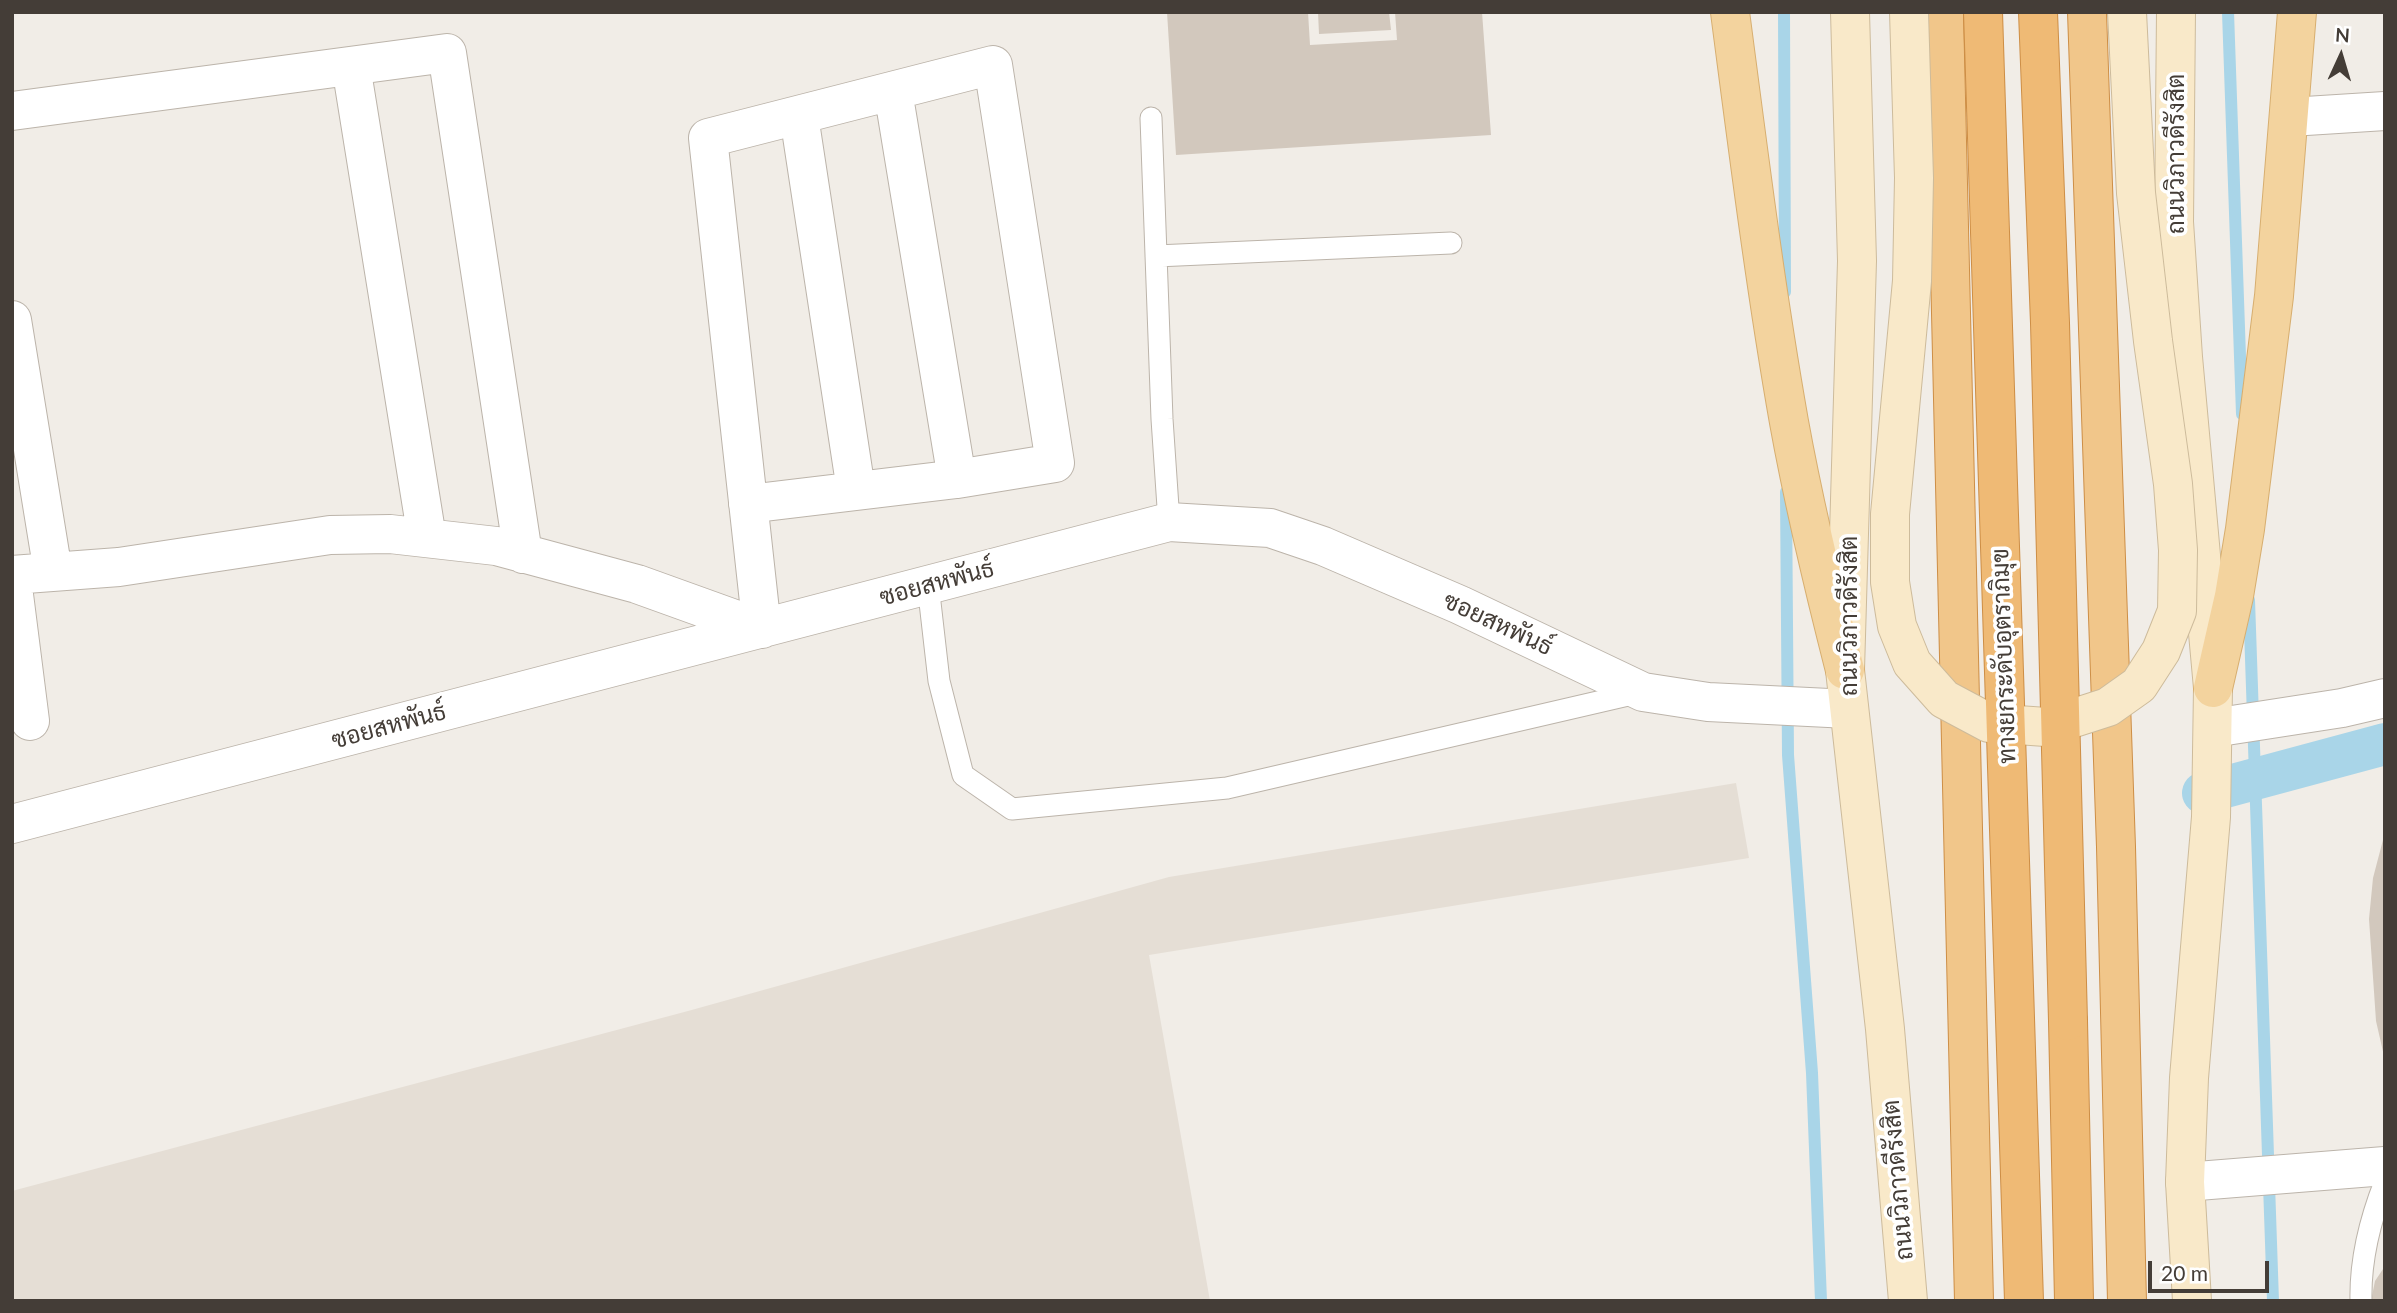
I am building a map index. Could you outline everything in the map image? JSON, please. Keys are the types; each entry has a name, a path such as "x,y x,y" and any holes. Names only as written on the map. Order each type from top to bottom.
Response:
{"highway":[{"path":"1944,12 1974,1301"},
{"name":"ทางยกระดับอุตราภิมุข","path":"1983,12 2024,1301"},
{"path":"2038,12 2050,337 2074,1301"},
{"path":"2087,12 2116,847 2127,1301"}],"main road":[{"path":"1730,12 1789,424 1815,550 1845,670"},
{"name":"ถนนวิภาวดีรังสิต","path":"1850,12 1857,261 1845,670 1885,1028 1908,1301"},
{"path":"1909,12 1914,178 1912,281 1890,514 1890,582 1897,626 1912,663 1944,699 1989,723 2046,727 2108,707 2139,685 2161,651 2176,611 2178,550 2173,484 2152,341 2136,193 2127,12"},
{"name":"ถนนวิภาวดีรังสิต","path":"2176,12 2174,222 2183,357 2213,688 2211,817 2189,1078 2185,1182 2192,1301"},
{"path":"2213,688 2234,596 2245,529 2274,296 2297,12"}],"street":[{"path":"12,111 447,53 523,554"},
{"path":"30,721 12,577 119,567 330,535 390,534 496,547 638,584 762,629 748,504 708,138 993,65 1055,463 957,479 748,504"},
{"path":"351,66 427,538"},
{"path":"893,91 957,479"},
{"path":"2290,117 2385,111"},
{"path":"799,116 856,491"},
{"path":"12,320 53,572"},
{"name":"ซอยสหพันธ์","path":"12,824 1169,522 1270,528 1324,547 1460,604 1643,692 1708,702 1849,709"},
{"path":"2213,728 2342,708 2385,698"},
{"path":"2185,1182 2385,1166"}],"lane":[{"path":"1151,118 1161,419 1169,522"},
{"path":"1156,256 1451,243"},
{"path":"928,585 939,681 962,775 1012,808 1227,788 1643,692"},
{"path":"2361,1301 2363,1258 2373,1212 2385,1182"}],"shaded area":[{"path":"1736,783 1749,858 1149,955 1210,1301 12,1301 12,1191 688,1011 1169,877"}],"building":[{"path":"1167,12 1308,12 1310,45 1397,40 1395,12 1482,12 1491,135 1176,155"},
{"path":"1318,12 1389,12 1391,30 1319,34"},
{"path":"2384,836 2385,1056 2376,1021 2369,919 2373,878"},
{"path":"2385,1266 2385,1301 2371,1301 2375,1281"}],"waterway":[{"path":"1784,12 1785,292"},
{"path":"2228,12 2242,414"},
{"path":"1786,492 1788,755 1812,1073 1821,1301"},
{"path":"2249,600 2273,1301"},
{"path":"2203,793 2385,744"}]}
